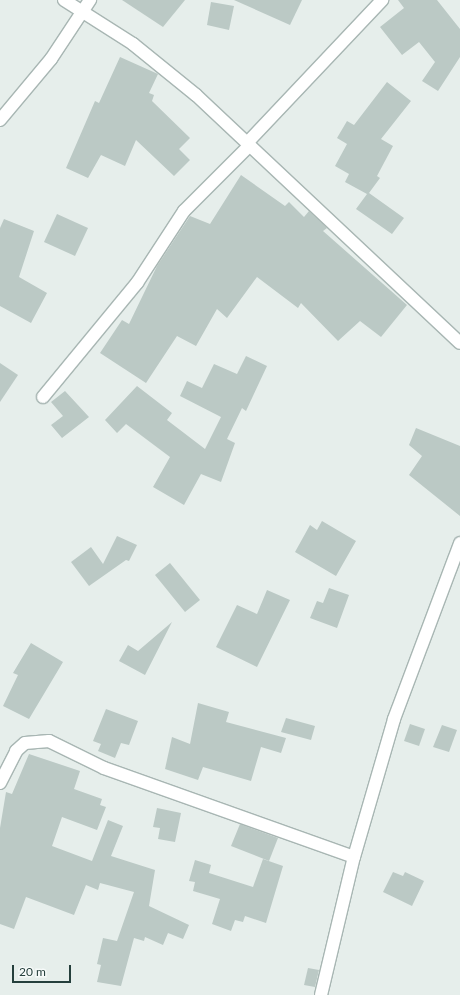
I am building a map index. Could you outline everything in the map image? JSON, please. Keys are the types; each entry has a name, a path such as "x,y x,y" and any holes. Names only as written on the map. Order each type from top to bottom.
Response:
{"street":[{"path":"64,0 155,60 249,144 460,343"},
{"path":"0,120 51,59 90,0"},
{"path":"43,397 137,283 184,211 249,144 382,0"},
{"path":"321,995 354,857 394,719 460,543"},
{"path":"0,782 16,751 25,743 49,741 104,768 354,857"}],"building":[{"path":"122,0 185,0 163,27"},
{"path":"234,0 302,0 290,25"},
{"path":"398,0 437,0 460,29 460,57 438,91 422,81 435,62 419,42 402,55 380,27 404,8"},
{"path":"211,2 234,6 229,30 207,25"},
{"path":"120,57 158,74 149,93 154,95 152,101 190,138 179,149 190,160 174,176 136,140 125,166 101,155 88,178 66,168 95,101 99,103"},
{"path":"387,82 411,101 381,139 393,146 377,176 380,178 369,193 404,218 392,234 356,209 367,194 345,182 349,174 335,166 347,144 337,138 347,121 354,125"},
{"path":"241,175 285,206 289,202 304,217 309,211 327,228 323,231 407,305 381,337 360,321 338,341 301,303 298,308 257,277 227,318 217,309 196,346 177,336 146,383 100,353 122,320 129,324 157,266 190,216 210,224"},
{"path":"57,214 88,228 75,256 44,242"},
{"path":"4,219 34,231 19,277 47,293 31,323 0,306 0,228"},
{"path":"246,356 267,366 246,411 242,408 227,439 235,443 221,482 201,474 184,505 153,487 170,457 126,424 117,433 105,420 137,386 172,413 167,420 205,449 221,417 180,396 187,381 202,388 214,364 237,374"},
{"path":"0,363 18,375 0,402"},
{"path":"65,391 89,417 62,438 51,425 63,416 51,402"},
{"path":"416,428 460,446 460,516 409,475 422,456 409,445"},
{"path":"322,521 356,541 336,576 295,552 310,525 317,530"},
{"path":"117,536 137,545 129,561 126,560 89,586 71,562 91,547 103,564"},
{"path":"170,563 200,600 185,612 155,575"},
{"path":"329,588 349,595 337,628 310,618 317,601 323,603"},
{"path":"267,590 290,600 257,667 216,647 237,605 257,614"},
{"path":"172,622 145,675 119,661 128,645 138,651"},
{"path":"31,643 63,662 29,719 3,706 18,675 13,673"},
{"path":"198,703 229,712 226,722 286,738 281,753 261,747 251,781 203,767 198,780 165,769 172,737 190,744"},
{"path":"106,709 138,721 129,745 121,743 115,758 98,751 101,744 93,741"},
{"path":"286,718 315,726 311,740 281,732"},
{"path":"410,724 425,729 419,746 404,741"},
{"path":"442,725 457,730 449,752 433,747"},
{"path":"29,754 80,771 74,789 102,799 100,805 106,807 97,830 62,817 52,846 92,861 108,820 123,826 111,856 155,870 149,906 189,925 183,939 168,933 163,945 145,937 144,941 134,938 121,986 97,982 101,965 97,964 103,938 117,941 134,892 100,883 98,890 86,885 74,915 26,897 14,929 0,924 0,828 6,792 12,794"},
{"path":"157,808 181,813 175,842 158,839 160,828 153,827"},
{"path":"240,824 278,838 269,861 231,846"},
{"path":"263,859 283,866 266,923 245,916 243,922 235,920 231,931 212,924 220,899 193,891 195,882 189,881 195,860 211,865 209,873 253,887"},
{"path":"393,872 403,876 405,872 424,881 412,906 383,892"},
{"path":"308,968 319,970 315,987 304,985"}]}
